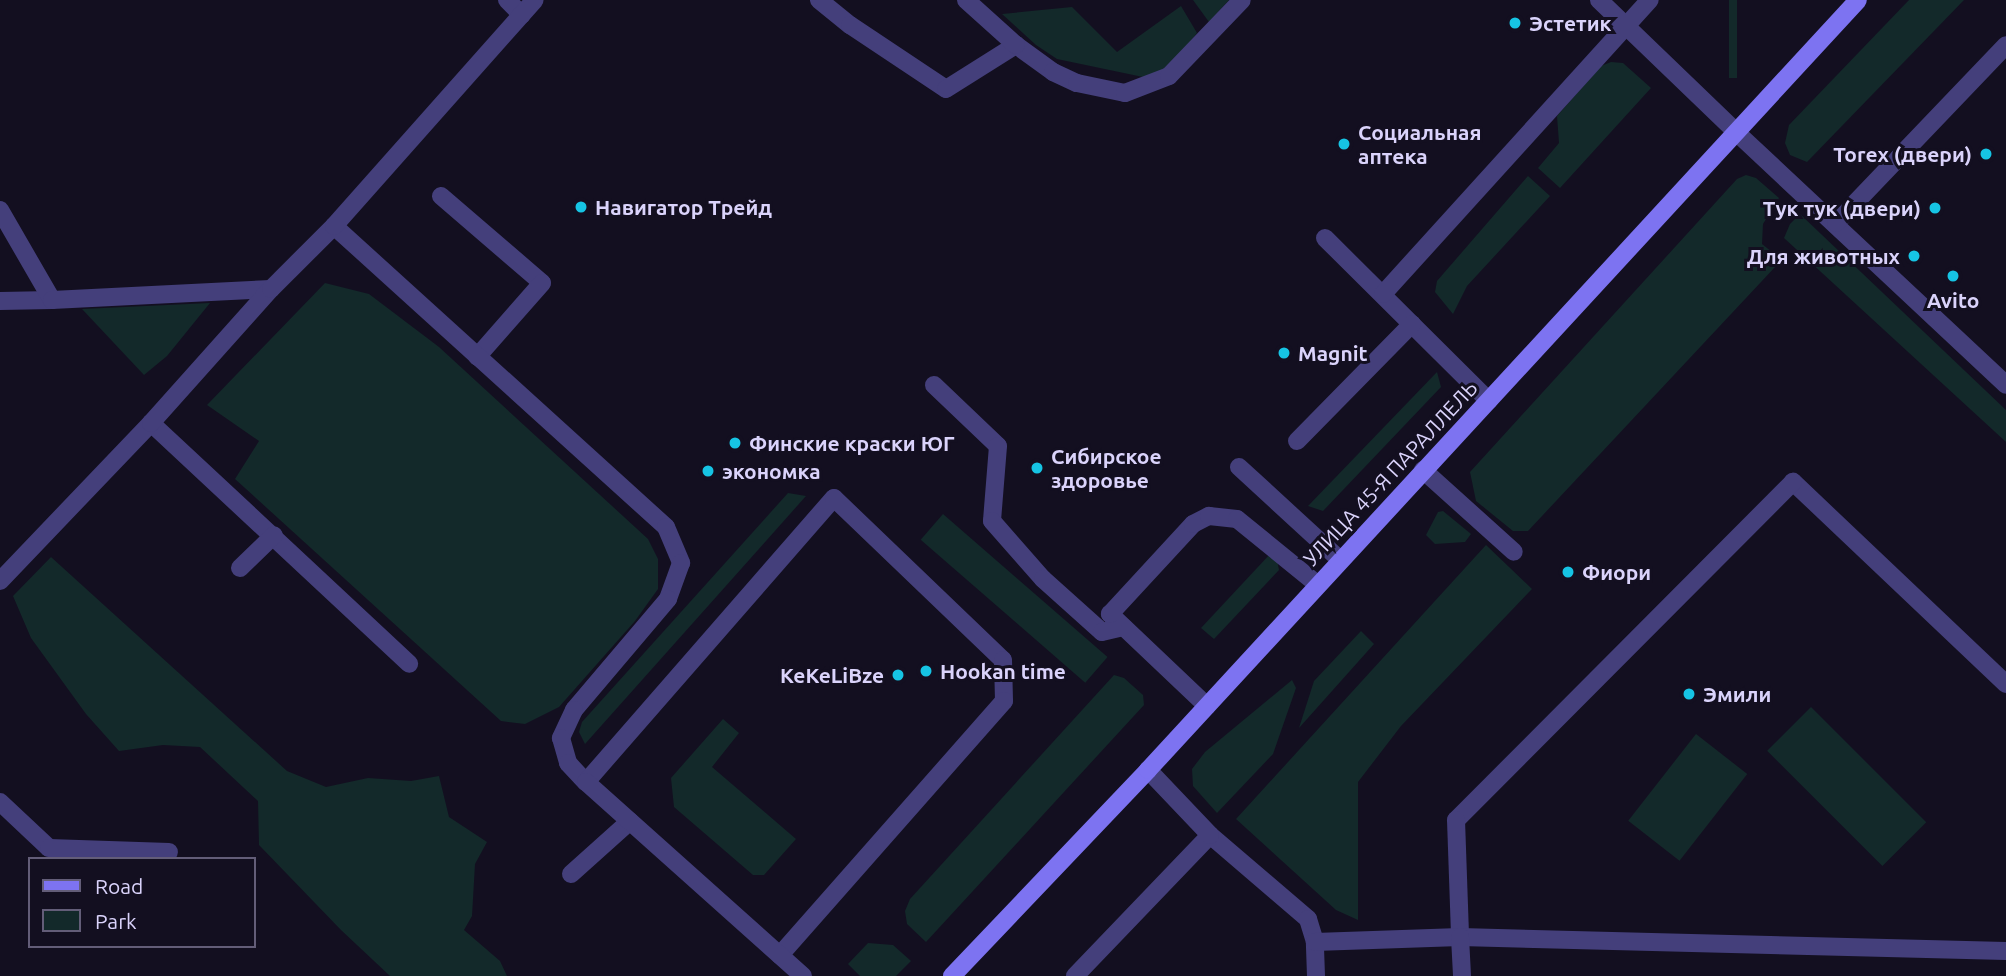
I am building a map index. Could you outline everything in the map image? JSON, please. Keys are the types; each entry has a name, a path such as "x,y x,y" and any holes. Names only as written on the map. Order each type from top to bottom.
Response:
{"main road":[{"name":"УЛИЦА 45-Я ПАРАЛЛЕЛЬ","path":"952,976 1148,770 1317,583 1489,401 1858,0"}],"street":[{"path":"507,0 522,15"},
{"path":"0,581 151,423 271,289 334,226 535,0"},
{"path":"819,0 850,25 946,89 1016,45"},
{"path":"966,0 1016,45 1053,72 1077,83 1125,93 1169,76 1242,0"},
{"path":"1599,0 2006,386"},
{"path":"1383,294 1650,0"},
{"path":"1836,223 2006,45"},
{"path":"441,196 542,283 477,357"},
{"path":"0,210 52,300"},
{"path":"334,226 666,527 681,563 668,600 573,710 561,738 568,763 803,976"},
{"path":"1325,237 1489,401"},
{"path":"0,301 271,289"},
{"path":"1297,441 1412,324"},
{"path":"934,385 998,446 992,521 1043,579 1102,632 1123,627"},
{"path":"151,423 274,535 409,664"},
{"path":"1239,467 1340,560"},
{"path":"1423,470 1514,552"},
{"path":"1462,976 1457,820 1793,482 2006,684"},
{"path":"586,782 834,498 1003,660 1004,701 779,954"},
{"path":"1207,706 1110,614 1193,524 1209,516 1237,519 1317,583"},
{"path":"240,569 274,535"},
{"path":"1148,770 1210,835 1308,919 1315,942 1316,976"},
{"path":"0,802 49,848 169,852"},
{"path":"571,874 630,821"},
{"path":"1074,976 1210,835"},
{"path":"1315,942 1460,937 2006,951"}],"green space":[{"path":"1193,0 1229,0 1209,22"},
{"path":"1729,0 1737,0 1737,78 1729,78"},
{"path":"1909,0 1964,0 1807,162 1790,155 1785,143 1789,125"},
{"path":"1181,6 1197,33 1168,70 1143,77 1057,59 1036,45 1002,14 1072,7 1117,52"},
{"path":"1611,62 1623,63 1651,88 1560,188 1538,168 1559,143 1557,116 1601,66"},
{"path":"1746,175 1756,178 1779,198 1763,224 1762,244 1772,252 1776,266 1528,531 1513,531 1476,501 1470,472 1737,179"},
{"path":"1528,176 1550,196 1467,286 1453,314 1435,292 1437,281"},
{"path":"1800,214 2006,410 2006,442 1784,238 1790,224"},
{"path":"325,283 369,294 439,347 648,539 658,559 658,589 635,621 559,707 525,724 501,721 235,479 259,441 207,405"},
{"path":"210,303 167,356 144,375 82,309"},
{"path":"1437,372 1441,387 1323,511 1308,506"},
{"path":"788,493 806,496 585,744 579,732 582,722"},
{"path":"1443,511 1471,534 1465,542 1435,544 1426,535 1438,512"},
{"path":"943,514 1108,657 1085,683 921,540"},
{"path":"1486,545 1532,589 1401,726 1358,782 1358,920 1336,910 1236,819"},
{"path":"1271,553 1277,560 1279,570 1214,639 1201,628"},
{"path":"51,557 287,771 326,787 368,778 411,781 439,776 449,817 487,842 475,864 472,916 464,930 500,961 507,976 390,976 341,930 259,845 258,801 200,747 163,745 119,751 86,714 31,638 13,596"},
{"path":"1361,631 1374,644 1299,728 1314,681"},
{"path":"1114,675 1124,678 1143,695 1144,705 926,942 907,924 905,911 910,899"},
{"path":"1292,680 1296,688 1273,754 1217,813 1193,786 1192,769 1205,752"},
{"path":"1811,707 1926,822 1882,866 1767,751"},
{"path":"723,719 739,733 712,767 796,839 764,875 753,875 674,807 671,778"},
{"path":"1696,734 1747,774 1679,861 1628,821"},
{"path":"868,943 893,945 911,961 896,976 860,976 848,964"}],"place":[{"name":"Эстетик","path":"1515,23"},
{"name":"Социальная аптека","path":"1344,144"},
{"name":"Torex (двери)","path":"1986,154"},
{"name":"Навигатор Трейд","path":"581,207"},
{"name":"Тук тук (двери)","path":"1935,208"},
{"name":"Для животных","path":"1914,256"},
{"name":"Avito","path":"1953,276"},
{"name":"Magnit","path":"1284,353"},
{"name":"Финские краски ЮГ","path":"735,443"},
{"name":"Сибирское здоровье","path":"1037,468"},
{"name":"экономка","path":"708,471"},
{"name":"Фиори","path":"1568,572"},
{"name":"Hookan time","path":"926,671"},
{"name":"KeKeLiBze","path":"898,675"},
{"name":"Эмили","path":"1689,694"}]}
